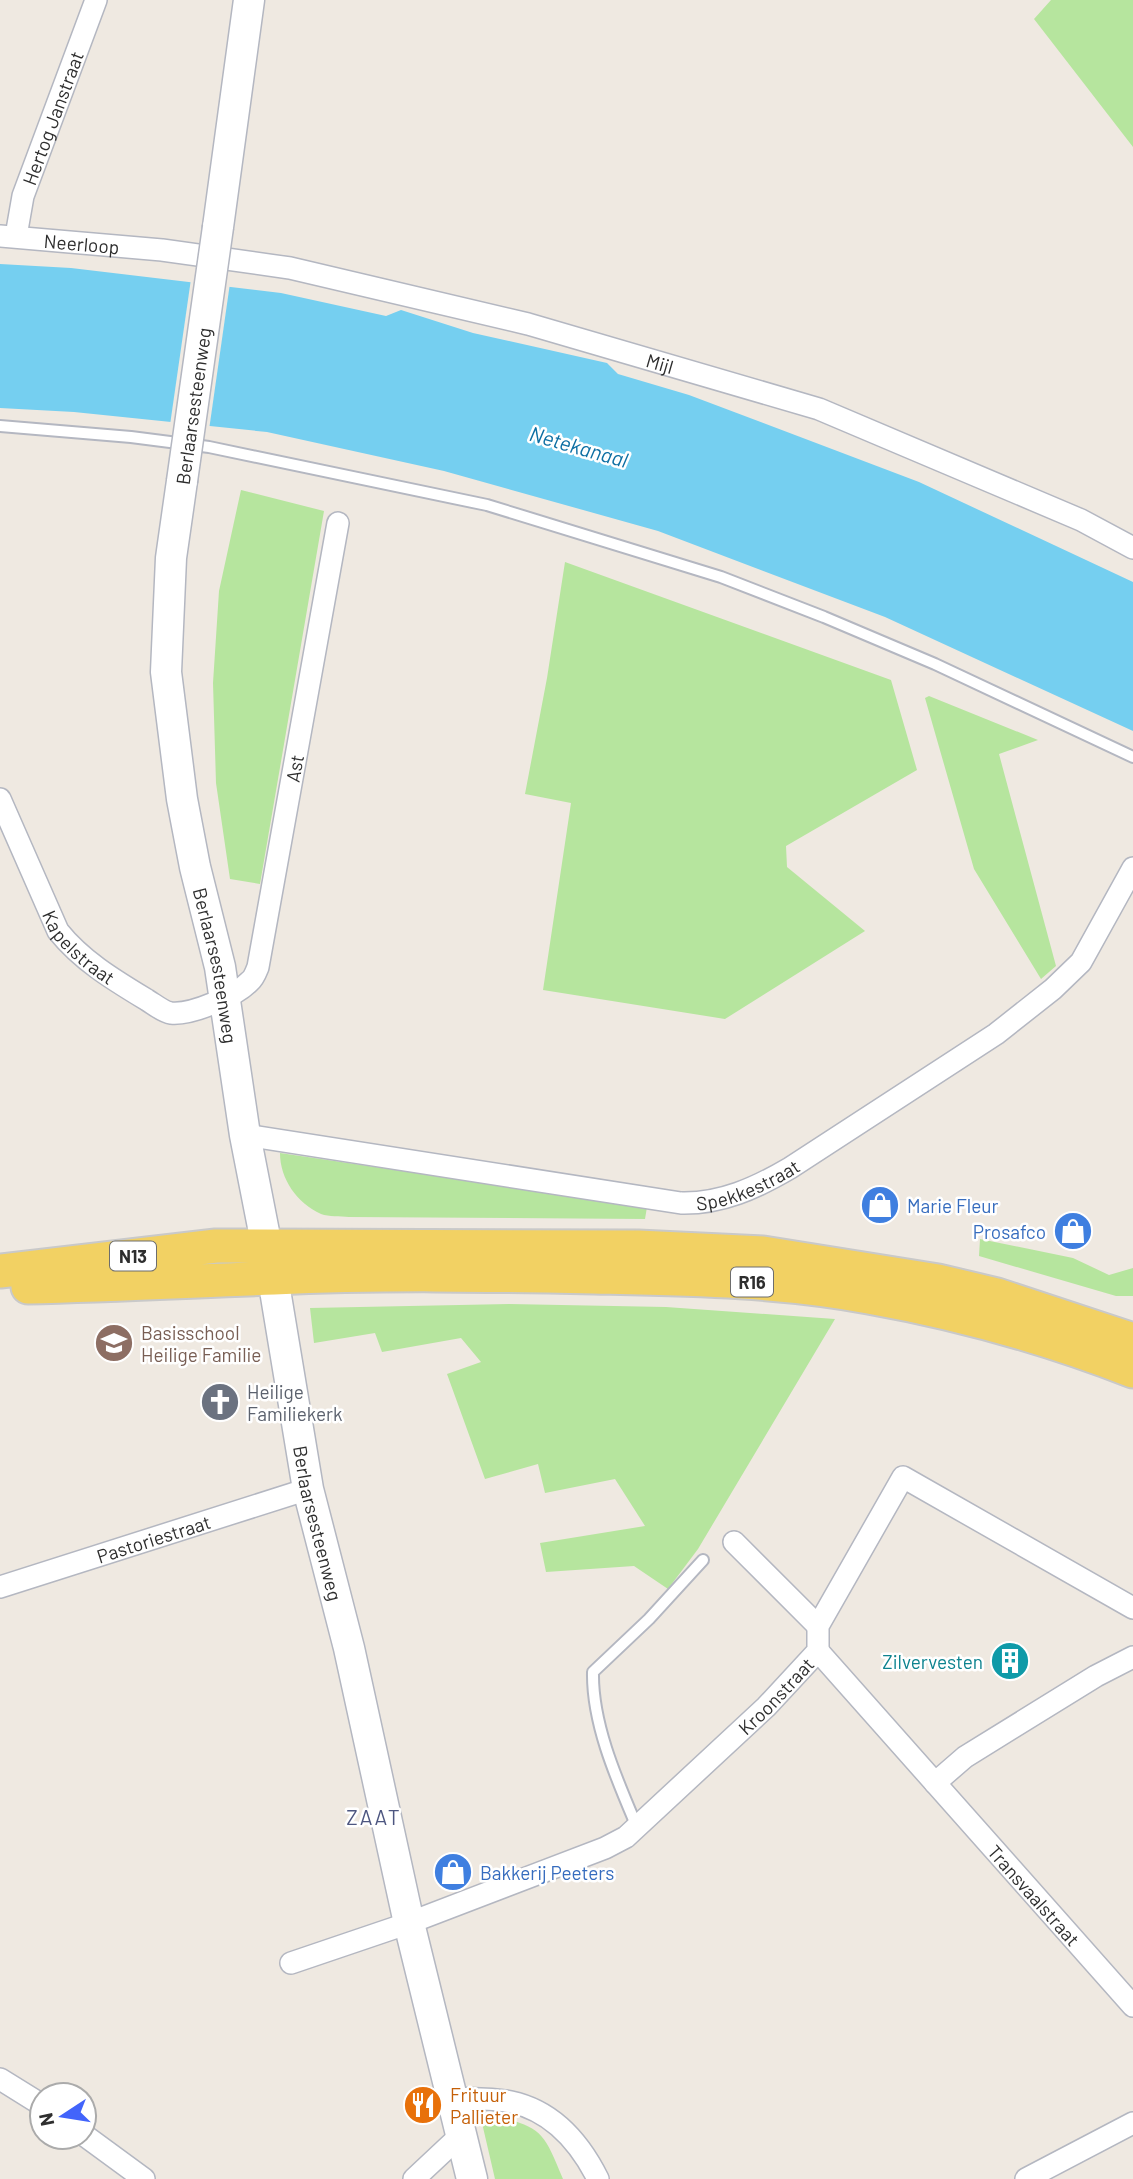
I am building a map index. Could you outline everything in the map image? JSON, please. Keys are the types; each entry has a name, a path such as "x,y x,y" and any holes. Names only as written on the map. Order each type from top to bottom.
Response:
{"main road":[{"name":"N13","path":"0,1271 216,1246 270,1262"},
{"name":"R16","path":"270,1262 334,1248 638,1247 763,1253 938,1281 997,1295 1133,1340"},
{"name":"N13","path":"0,1287 130,1285 270,1262"},
{"name":"R16","path":"270,1262 530,1276 706,1279 866,1296 941,1312 1058,1345 1133,1371"}],"street":[{"name":"Hertog Janstraat","path":"8,236 96,0"},
{"name":"Berlaarsesteenweg","path":"250,0 182,481 169,595 166,672 169,711 195,867 220,967 245,1135 270,1262 308,1489 349,1648 409,1923 472,2179"},
{"name":"Neerloop","path":"8,236 162,250"},
{"name":"Mijl","path":"162,250 290,268 514,321 819,409 1081,520 1133,548"},
{"name":"Ast","path":"223,999 252,980 258,968 338,523"},
{"name":"Kapelstraat","path":"0,799 58,931 71,948 114,980 169,1013 189,1011 223,999"},
{"name":"Spekkestraat","path":"245,1135 681,1203 725,1198 757,1186 790,1168 996,1034 1053,989 1081,962 1133,869"},
{"name":"Kroonstraat","path":"409,1923 626,1838 766,1707 818,1651 818,1626 903,1477 1133,1608"},
{"name":"Pastoriestraat","path":"0,1587 308,1489"},
{"path":"734,1542 818,1626"},
{"name":"Transvaalstraat","path":"818,1651 1133,2006"},
{"path":"934,1783 965,1757 1096,1676 1133,1657"},
{"path":"291,1963 409,1923"},
{"path":"0,2080 28,2097"},
{"path":"451,2098 512,2102 560,2125 581,2149 598,2179"},
{"path":"1026,2179 1133,2123"},
{"path":"414,2179 462,2134"},
{"path":"98,2145 144,2179"}],"lane":[{"path":"0,426 131,437 209,447 487,505 721,577 798,607 935,664 1133,757"},
{"path":"637,1827 602,1731 593,1672 649,1619 703,1560"}],"green space":[{"path":"1051,0 1133,0 1133,147 1034,19"},
{"path":"241,490 324,511 260,884 230,879 216,783 213,683 219,591"},
{"path":"565,562 891,680 917,770 786,846 787,867 865,931 725,1019 543,990 571,803 525,794"},
{"path":"929,696 1038,740 999,754 1056,966 1041,979 974,869 925,698"},
{"path":"280,1153 647,1207 645,1219 327,1216 312,1209 297,1197 283,1172"},
{"path":"980,1239 1073,1258 1109,1275 1133,1268 1133,1296 1116,1296 979,1256"},
{"path":"509,1304 666,1307 835,1319 698,1549 668,1589 634,1566 546,1572 540,1543 645,1526 615,1479 545,1493 538,1464 485,1479 447,1374 481,1362 461,1338 382,1352 375,1333 314,1343 310,1308"},
{"path":"487,2113 519,2122 537,2132 550,2149 563,2179 495,2179 482,2123 483,2116"}],"water":[{"name":"Netekanaal","path":"0,264 71,268 281,293 386,316 401,310 473,333 607,363 618,374 689,395 919,482 1133,582 1133,731 885,617 658,531 444,471 267,432 74,412 0,408"}],"pier":[{"path":"191,279 230,283 209,430 170,425"}],"place":[{"name":"Marie Fleur","path":"880,1205"},
{"name":"Prosafco","path":"1073,1231"},
{"name":"Basisschool Heilige Familie","path":"114,1343"},
{"name":"Heilige Familiekerk","path":"220,1402"},
{"name":"Zilvervesten","path":"1010,1661"},
{"name":"Bakkerij Peeters","path":"453,1872"},
{"name":"Frituur Pallieter","path":"423,2105"}],"district":[{"name":"ZAAT","path":"374,1816"}]}
